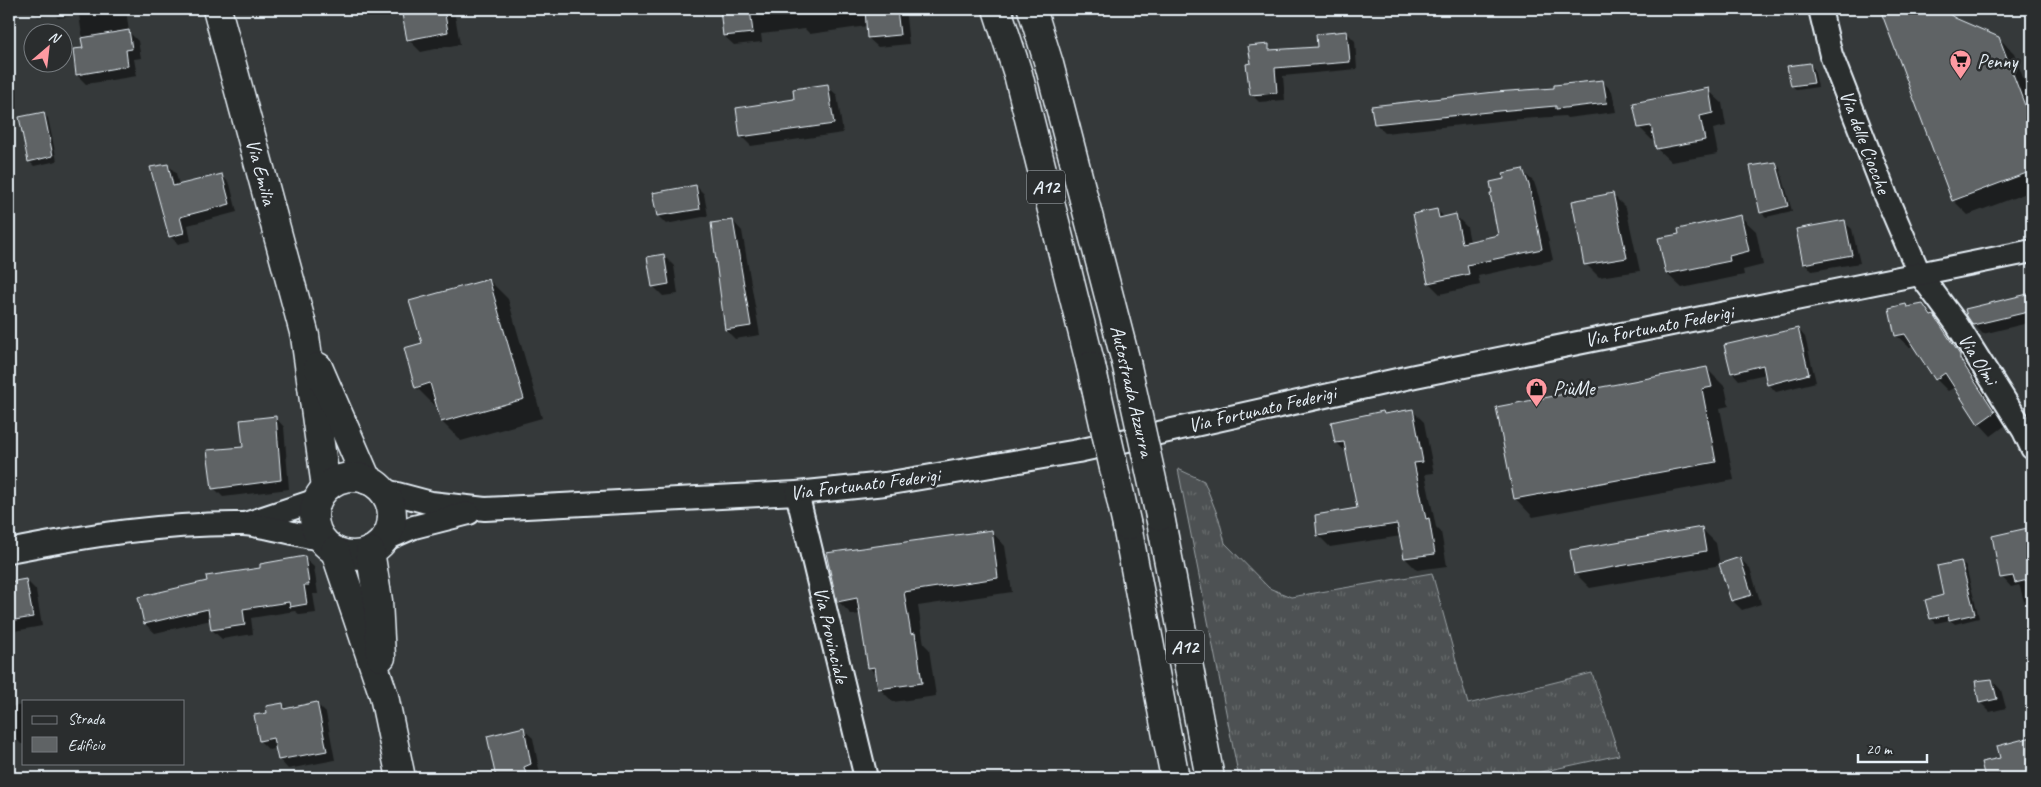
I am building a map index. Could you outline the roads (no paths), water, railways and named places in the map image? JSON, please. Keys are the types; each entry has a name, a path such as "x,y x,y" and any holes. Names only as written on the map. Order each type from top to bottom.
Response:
{"main road":[{"name":"Via Emilia","path":"217,9 304,336 321,493 314,508 314,524 328,545 384,696"},
{"name":"Autostrada Azzurra","path":"997,9 1018,74 1128,526 1175,778"},
{"name":"Autostrada Azzurra","path":"1032,9 1049,64 1126,362 1160,516 1210,778"},
{"name":"Via Emilia","path":"304,336 375,485 390,506 391,523 377,545"},
{"path":"321,493 333,482 350,477 375,485"},
{"path":"328,545 352,555 377,545 378,601 384,696 401,778"}],"street":[{"name":"Via delle Ciocche","path":"1820,9 1831,54 1886,196 1920,273"},
{"name":"Via Fortunato Federigi","path":"375,485 431,503 485,509 797,493 885,484 1078,452 1415,376 2032,251"},
{"name":"Via Olmi","path":"1920,273 1956,323 2024,431 2032,448"},
{"path":"244,524 321,493"},
{"name":"Via Provinciale","path":"797,493 866,778"},
{"name":"Via Fortunato Federigi","path":"377,545 414,527 485,509"},
{"path":"9,551 63,540 134,531 244,524 328,545"}],"place":[{"name":"Penny","path":"1961,80"},
{"name":"PiùMe","path":"1537,407"}]}
